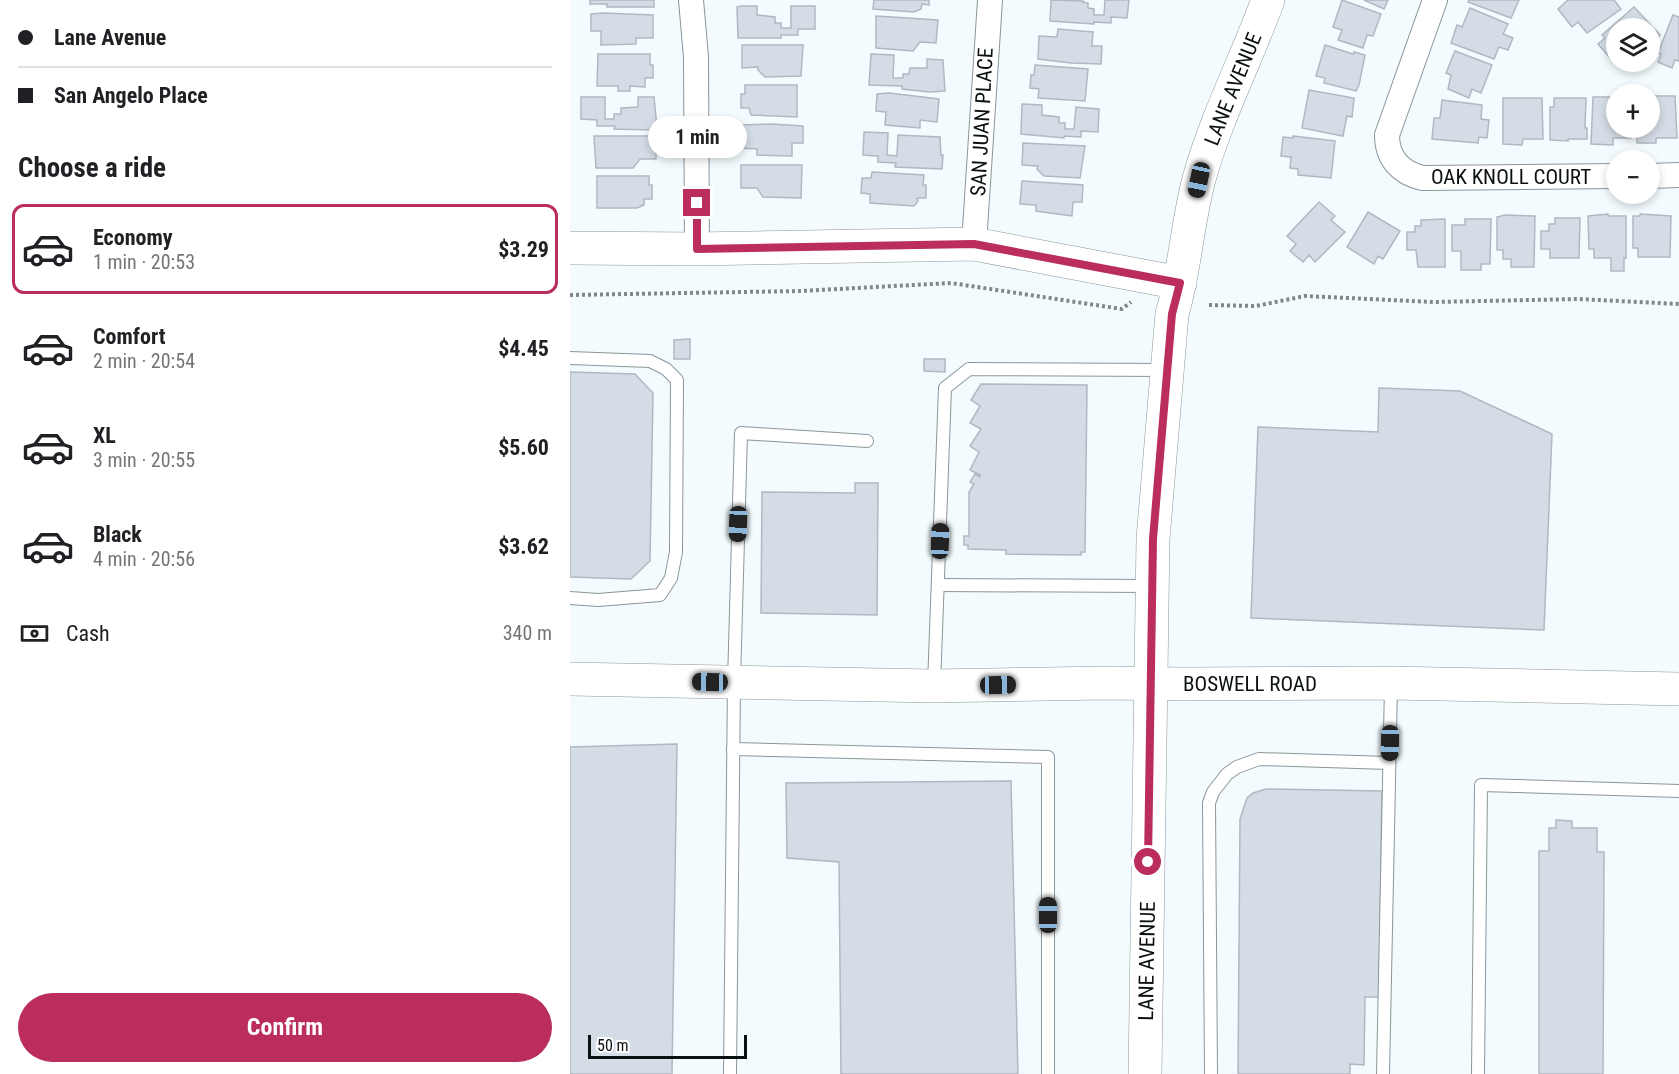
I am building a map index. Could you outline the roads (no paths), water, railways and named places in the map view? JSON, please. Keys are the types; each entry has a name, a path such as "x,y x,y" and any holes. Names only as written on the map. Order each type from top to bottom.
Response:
{"street":[{"path":"691,0 696,57 697,249"},
{"name":"SAN JUAN PLACE","path":"974,244 990,0"},
{"name":"LANE AVENUE","path":"1145,1074 1153,539 1172,314 1199,180 1220,117 1268,0"},
{"name":"OAK KNOLL COURT","path":"1435,0 1389,126 1387,144 1399,168 1423,178 1606,176"},
{"path":"1660,176 1679,176"},
{"path":"570,248 697,249 974,244 1180,283"},
{"name":"BOSWELL ROAD","path":"570,679 934,686 1105,683 1391,683 1679,689"}],"lane":[{"path":"570,358 650,361 666,369 677,380 677,389 676,552 671,578 660,596 598,600 570,598"},
{"path":"934,686 945,388 969,369 1167,370"},
{"path":"729,1074 734,682 741,433 867,441"},
{"path":"938,585 1152,586"},
{"path":"1383,1074 1391,683"},
{"path":"733,749 1048,757 1048,1074"},
{"path":"1211,1074 1209,803 1213,792 1219,782 1237,767 1259,759 1389,763"},
{"path":"1478,1074 1481,785 1679,791"}]}
